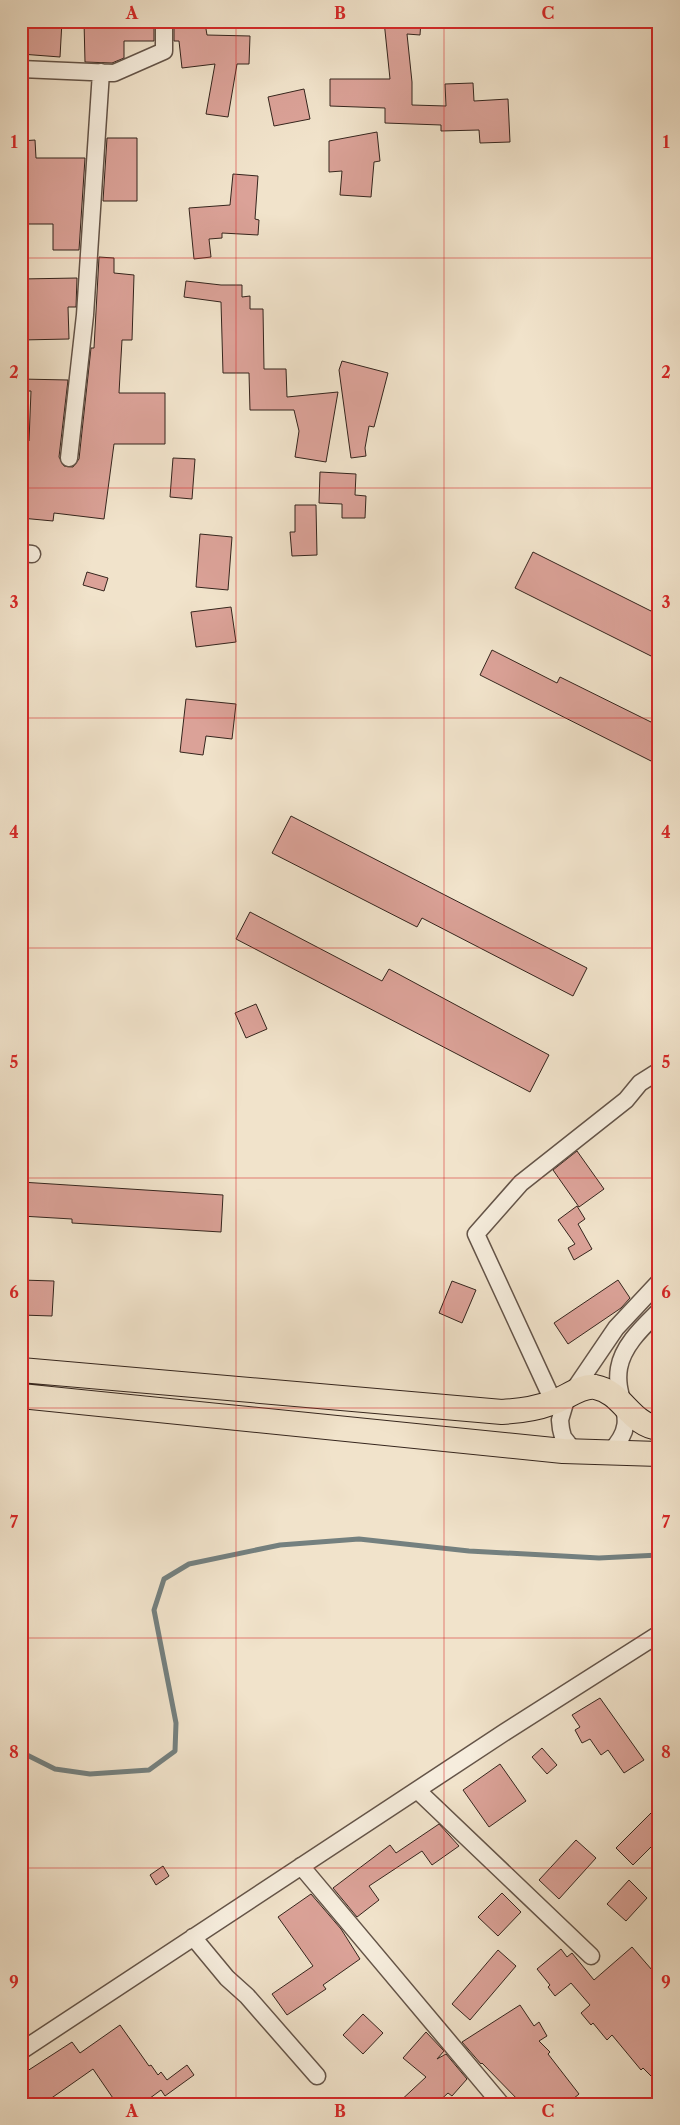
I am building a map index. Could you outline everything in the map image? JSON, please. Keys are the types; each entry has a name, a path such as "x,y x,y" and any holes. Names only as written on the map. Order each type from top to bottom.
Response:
{"highway":[{"path":"21,1370 502,1412 519,1411 562,1399 584,1388 594,1387 609,1392 625,1405 632,1416 643,1424 659,1428"},
{"path":"21,1396 574,1451 659,1454"}],"street":[{"path":"21,69 114,73 164,51 164,21"},
{"path":"69,458 85,315 101,72"},
{"path":"574,1451 563,1437 560,1420 565,1403 476,1234 521,1183 626,1100 640,1083 659,1071"},
{"path":"562,1399 616,1328 659,1282"},
{"path":"610,1452 617,1445 624,1431 625,1405 619,1386 619,1366 627,1348 659,1311"},
{"path":"21,2051 417,1790 656,1640"},
{"path":"417,1790 591,1956"},
{"path":"301,1866 502,2104"},
{"path":"194,1938 227,1978 247,1996 317,2076"}],"building":[{"path":"33,21 62,21 60,57 21,54 21,22 33,24"},
{"path":"84,21 154,21 154,41 124,41 124,58 112,63 85,62"},
{"path":"384,21 421,21 420,35 407,34 412,82 412,105 446,106 445,84 473,83 474,101 508,99 510,142 480,143 479,130 441,131 441,125 385,123 385,108 330,106 330,79 390,79"},
{"path":"205,23 207,35 250,36 249,64 237,64 228,117 206,114 215,64 182,68 179,41 174,41 174,27"},
{"path":"304,89 310,119 274,126 268,97"},
{"path":"377,132 380,161 374,162 371,197 340,195 342,171 329,172 329,141"},
{"path":"107,138 137,138 137,201 103,201"},
{"path":"35,140 36,158 85,158 79,250 53,250 53,224 21,224 21,141"},
{"path":"233,174 258,176 255,219 259,220 258,235 222,233 222,238 209,239 211,257 194,259 189,208 230,205"},
{"path":"99,257 114,258 114,273 134,275 132,340 122,340 119,393 165,393 165,444 114,444 104,519 54,513 53,521 21,518 25,462 21,462 21,440 29,441 31,391 21,391 21,379 68,380 59,457 64,466 73,467 79,459 91,348 94,348"},
{"path":"77,278 76,307 68,307 69,339 21,340 21,279"},
{"path":"186,281 242,285 242,297 250,296 250,309 263,309 264,369 286,369 287,397 338,392 326,462 295,457 299,431 294,410 250,410 249,373 223,373 221,302 184,297"},
{"path":"342,361 388,373 374,427 369,426 365,448 366,456 351,458 339,370"},
{"path":"173,458 195,459 192,499 170,497"},
{"path":"320,472 356,474 355,495 366,496 365,518 342,518 342,504 319,503"},
{"path":"295,505 316,505 317,555 292,556 290,532 295,532"},
{"path":"200,534 232,537 228,590 196,587"},
{"path":"533,552 659,615 659,660 515,588"},
{"path":"87,572 108,578 104,591 83,585"},
{"path":"231,607 236,642 196,647 191,612"},
{"path":"492,650 557,683 560,677 659,726 659,765 480,675"},
{"path":"186,699 236,704 232,739 206,736 203,755 180,752"},
{"path":"291,816 587,968 573,996 422,918 417,927 272,853"},
{"path":"250,912 382,981 389,969 549,1055 530,1092 236,939"},
{"path":"256,1004 267,1029 246,1038 235,1013"},
{"path":"577,1151 604,1189 579,1207 553,1170"},
{"path":"21,1182 223,1195 221,1232 72,1223 72,1219 21,1216"},
{"path":"577,1206 585,1219 578,1224 592,1249 574,1260 568,1248 575,1244 558,1220"},
{"path":"21,1280 54,1281 52,1316 21,1315"},
{"path":"618,1280 630,1298 621,1308 568,1344 554,1323"},
{"path":"452,1281 476,1290 462,1323 439,1313"},
{"path":"600,1698 644,1760 624,1773 608,1750 601,1755 590,1739 582,1743 575,1730 580,1727 572,1715"},
{"path":"542,1748 557,1765 547,1774 532,1757"},
{"path":"500,1764 526,1801 489,1827 463,1790"},
{"path":"659,1805 659,1839 633,1865 616,1848"},
{"path":"439,1824 459,1846 432,1865 422,1851 369,1886 379,1900 357,1917 333,1888 390,1845 396,1853"},
{"path":"576,1840 596,1858 559,1899 539,1880"},
{"path":"163,1866 169,1876 156,1885 150,1875"},
{"path":"629,1880 647,1898 626,1921 607,1904"},
{"path":"502,1893 521,1912 498,1936 478,1917"},
{"path":"311,1894 341,1929 360,1959 323,1985 326,1989 287,2015 272,1994 313,1966 278,1917"},
{"path":"632,1947 659,1978 659,2084 643,2068 641,2070 612,2035 607,2040 593,2023 591,2025 581,2013 590,2005 571,1983 555,1996 548,1987 550,1985 537,1969 561,1949 567,1957 572,1953 594,1980"},
{"path":"498,1950 516,1966 470,2020 452,2004"},
{"path":"520,2005 534,2026 539,2022 547,2036 539,2041 550,2052 548,2054 579,2094 567,2104 522,2104 481,2064 462,2042"},
{"path":"363,2014 383,2033 363,2054 343,2035"},
{"path":"120,2025 149,2066 151,2065 158,2075 161,2072 167,2080 187,2065 194,2075 165,2096 161,2090 142,2104 117,2104 93,2069 43,2104 30,2104 21,2090 21,2075 72,2042 80,2053"},
{"path":"426,2032 444,2051 437,2059 446,2054 467,2079 452,2096 448,2093 436,2104 397,2104 426,2077 403,2058"}],"waterway":[{"path":"21,1752 55,1769 90,1774 149,1770 175,1751 176,1723 154,1610 164,1579 189,1564 280,1545 359,1539 469,1551 599,1558 659,1555"}]}
